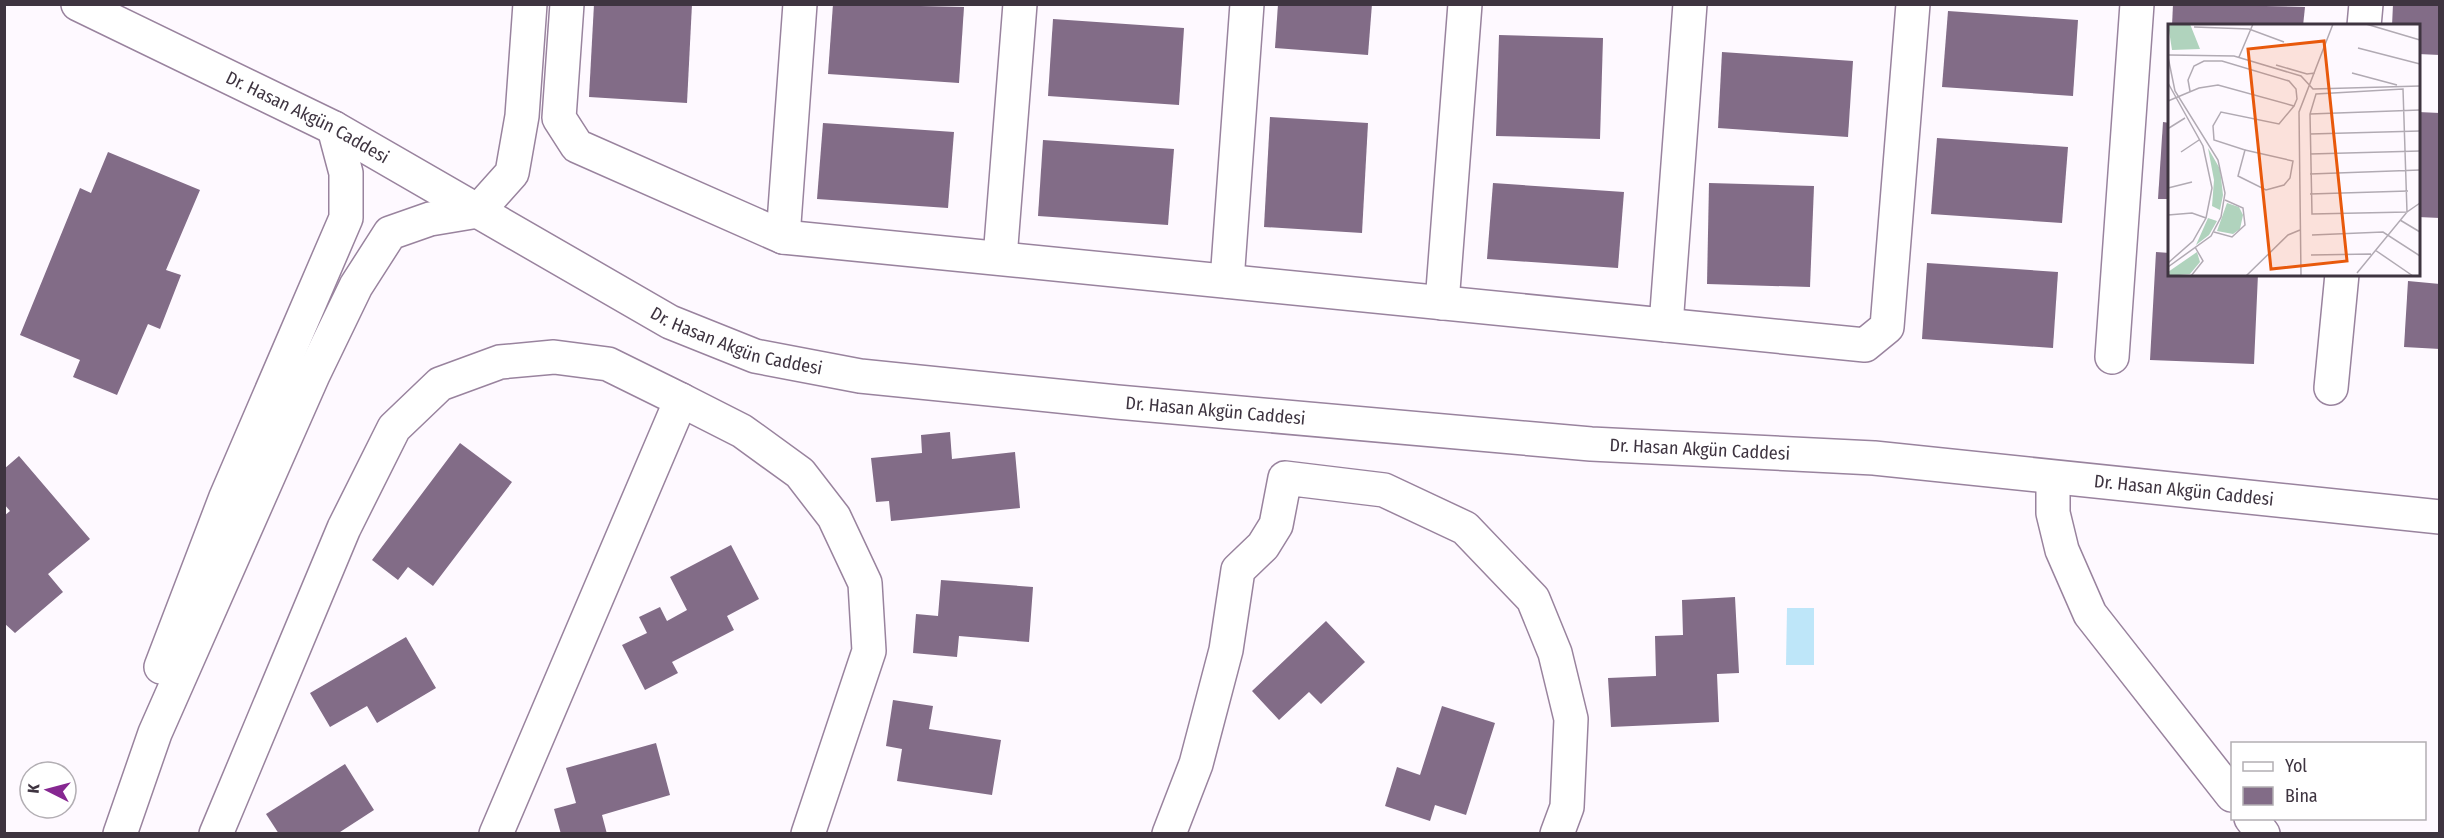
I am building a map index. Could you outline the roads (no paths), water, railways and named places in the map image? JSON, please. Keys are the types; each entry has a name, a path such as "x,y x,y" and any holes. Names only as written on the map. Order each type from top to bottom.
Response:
{"street":[{"name":"Dr. Hasan Akgün Caddesi","path":"78,4 334,128 670,322 755,356 860,376 1106,401 1591,444 1874,458 2439,517"},
{"path":"120,834 155,733 313,375 356,286 390,233 430,219 478,211 512,173 522,116 530,4"},
{"path":"567,4 559,118 577,146 783,237 1865,345 1887,327 1913,4"},
{"path":"783,237 800,4"},
{"path":"1000,258 1020,4"},
{"path":"1227,281 1247,4"},
{"path":"1443,303 1465,4"},
{"path":"1666,325 1690,4"},
{"path":"2112,357 2137,4"},
{"path":"2364,24 2366,4"},
{"path":"97,834 226,497 346,218 346,173 334,128"},
{"path":"2331,388 2342,276"},
{"path":"216,834 344,528 393,428 440,384 500,362 554,357 608,364 742,431 800,473 834,517 865,583 869,651 808,834"},
{"path":"496,834 681,400"},
{"path":"1169,834 1196,764 1226,650 1238,570 1263,546 1276,525 1285,478 1384,490 1465,528 1533,599 1556,653 1571,719 1567,807 1557,834"},
{"path":"2053,478 2053,513 2062,550 2090,614 2231,794"},
{"path":"2252,820 2263,834"}],"water":[{"path":"1787,608 1814,608 1814,665 1786,665"}]}
